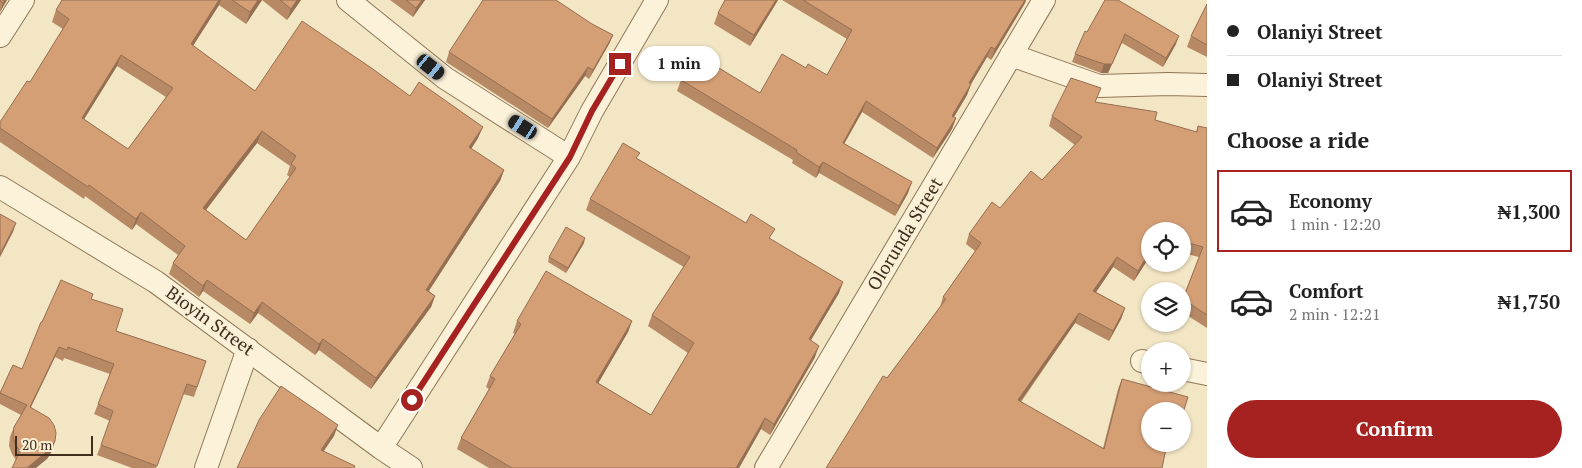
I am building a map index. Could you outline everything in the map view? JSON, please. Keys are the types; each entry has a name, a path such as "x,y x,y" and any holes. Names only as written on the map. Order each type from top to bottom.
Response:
{"street":[{"path":"0,36 23,0"},
{"path":"348,0 445,78 570,157"},
{"path":"381,448 570,157 592,111 657,0"},
{"name":"Olorunda Street","path":"766,468 1044,0"},
{"path":"1011,55 1099,86 1207,85"},
{"name":"Bioyin Street","path":"0,187 156,282 381,448 411,468"},
{"path":"206,468 248,349"},
{"path":"1191,371 1207,374"}],"building":[{"path":"62,0 219,0 191,44 255,91 302,21 410,96 419,82 483,127 469,147 504,170 426,290 435,296 376,378 323,339 319,344 262,302 254,313 207,280 203,286 173,263 185,246 141,212 136,219 89,185 88,187 0,128 0,122 27,81 30,82 69,19 56,10","holes":["121,55 173,88 128,149 82,118","262,131 296,156 291,164 296,168 246,240 203,208"]},
{"path":"232,0 258,0 250,12"},
{"path":"280,0 297,0 291,9"},
{"path":"406,0 422,0 416,8"},
{"path":"483,0 556,0 592,24 613,35 593,70 588,67 552,119 449,52"},
{"path":"725,0 776,0 754,35 718,13"},
{"path":"803,0 1025,0 995,49 991,47 969,83 971,84 952,116 956,118 937,148 866,101 843,143 912,182 899,206 823,162 819,167 796,152 797,150 681,80 696,54 760,93 782,54 806,68 808,64 827,75 852,30"},
{"path":"1105,0 1118,0 1179,36 1166,58 1125,34 1112,64 1104,64 1075,54 1085,31 1087,32"},
{"path":"1207,4 1207,45 1191,36"},
{"path":"1071,78 1101,88 1095,102 1157,112 1155,120 1197,132 1198,126 1207,128 1207,315 1191,304 1190,282 1203,247 1191,244 1191,222 1141,222 1141,266 1138,271 1117,257 1093,291 1125,308 1113,331 1079,313 1018,400 1104,449 1122,379 1141,384 1141,392 1170,392 1188,397 1186,402 1141,402 1141,452 1165,452 1162,468 826,468 883,376 887,378 946,299 943,297 981,243 969,234 992,202 1000,208 1031,171 1042,180 1082,137 1052,116"},
{"path":"623,143 640,153 636,158 746,223 751,214 775,229 769,238 843,282 809,339 819,346 774,424 765,418 736,468 512,468 461,438 495,379 490,376 521,324 517,321 546,271 632,321 596,382 651,415 694,343 652,315 690,257 590,199"},
{"path":"0,214 16,223 0,254"},
{"path":"566,227 585,238 568,268 549,257"},
{"path":"61,280 93,294 91,299 123,309 116,331 206,361 197,387 187,384 157,466 101,445 113,411 98,404 114,364 68,347 67,350 59,347 30,407 49,418 54,425 55,441 51,448 27,468 12,468 20,451 15,444 13,436 14,427 27,405 0,393 13,365 22,369"},
{"path":"281,386 338,425 321,450 355,466 354,468 237,468 259,420"}],"route":[{"path":"412,400 570,157 592,111 620,64"}]}
